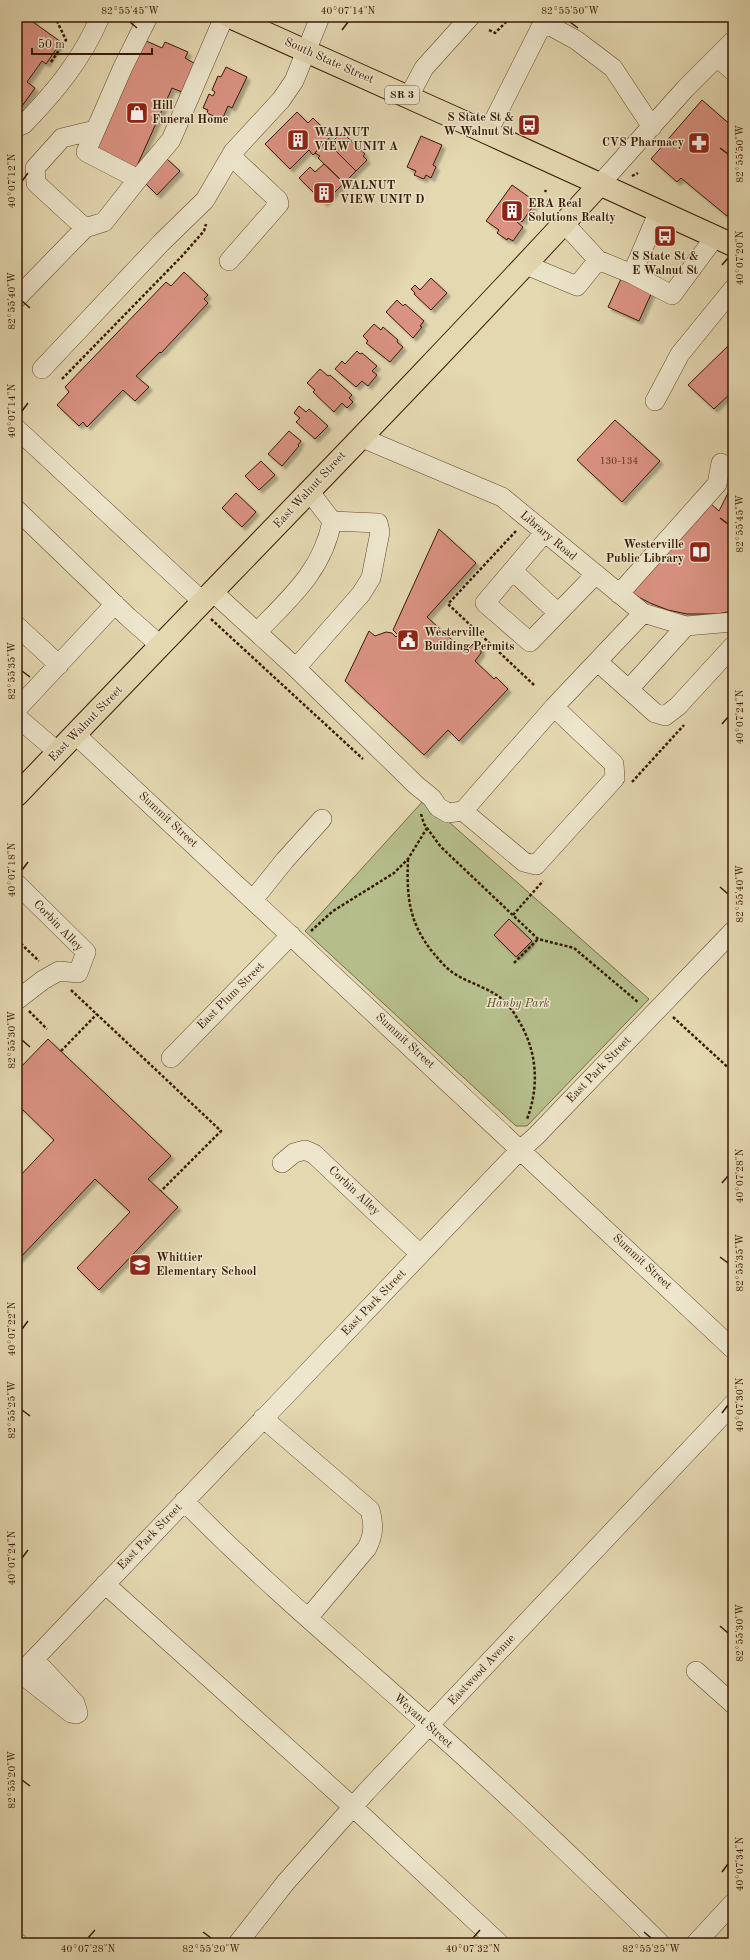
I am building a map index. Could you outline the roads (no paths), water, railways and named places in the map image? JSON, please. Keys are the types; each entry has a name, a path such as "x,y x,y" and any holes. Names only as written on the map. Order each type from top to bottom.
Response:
{"main road":[{"name":"South State Street","path":"230,17 487,134 601,183 724,241"},
{"name":"East Walnut Street","path":"17,795 526,265 601,183"}],"street":[{"path":"17,127 24,124 63,80 91,39 100,17"},
{"path":"138,179 86,152 110,96 148,17"},
{"path":"17,298 85,228 104,222 171,140 224,17"},
{"path":"42,369 161,243 205,200 231,156 281,100 294,81 320,17"},
{"path":"408,98 424,68 470,17"},
{"path":"487,134 545,20 576,40 613,68 652,127"},
{"path":"601,183 733,41"},
{"path":"717,57 733,71"},
{"path":"85,228 36,183 35,168 62,138 95,130"},
{"path":"229,262 279,204 278,200 231,156"},
{"path":"632,274 659,211"},
{"path":"564,223 598,260 632,274 672,295 724,241"},
{"path":"526,265 577,286 598,260"},
{"path":"655,401 680,354 733,288"},
{"path":"17,429 204,601 257,632 416,785 432,798 438,807 448,813 463,811 554,707 643,613"},
{"name":"Library Road","path":"360,437 502,498 643,613 686,626 733,622"},
{"path":"619,594 717,484 721,463"},
{"path":"257,632 289,600 315,569 329,537 332,521 309,491"},
{"path":"17,510 161,646"},
{"path":"296,668 361,594 371,578 380,532 378,523 332,521"},
{"path":"545,532 485,603 530,642 595,575"},
{"path":"513,571 558,613"},
{"path":"17,709 115,604"},
{"path":"17,626 59,665"},
{"path":"629,689 686,626"},
{"path":"598,662 655,713 665,716 678,706 733,646"},
{"path":"463,811 524,862 536,865 615,778 614,764 554,707"},
{"path":"17,717 58,752"},
{"name":"Summit Street","path":"76,734 733,1349"},
{"path":"253,900 285,860 322,819"},
{"name":"Corbin Alley","path":"17,884 86,952 72,979 59,971 42,980 20,1003"},
{"name":"East Park Street","path":"19,1675 420,1254 733,931"},
{"name":"East Plum Street","path":"171,1058 291,935"},
{"name":"Corbin Alley","path":"282,1163 294,1154 305,1150 314,1154 420,1254"},
{"name":"Eastwood Avenue","path":"238,1943 286,1882 353,1807 733,1404"},
{"path":"263,1418 370,1510 374,1526 372,1539 367,1548 308,1618"},
{"name":"Weyant Street","path":"184,1501 216,1534 554,1839 660,1943"},
{"path":"105,1584 353,1807 499,1943"},
{"path":"19,1675 71,1713 78,1713 75,1703 34,1659"},
{"path":"696,1671 733,1704"},
{"path":"701,1941 733,1903"}],"place":[{"name":"Hill Funeral Home","path":"137,113"},
{"name":"S State St & W Walnut St","path":"529,125"},
{"name":"WALNUT VIEW UNIT A","path":"298,140"},
{"name":"CVS Pharmacy","path":"699,143"},
{"name":"WALNUT VIEW UNIT D","path":"324,193"},
{"name":"ERA Real Solutions Realty","path":"512,211"},
{"name":"S State St & E Walnut St","path":"665,236"},
{"name":"Westerville Public Library","path":"700,552"},
{"name":"Westerville Building Permits","path":"408,640"},
{"name":"Whittier Elementary School","path":"140,1265"}],"park label":[{"name":"Hanby Park","path":"518,1004"}]}
